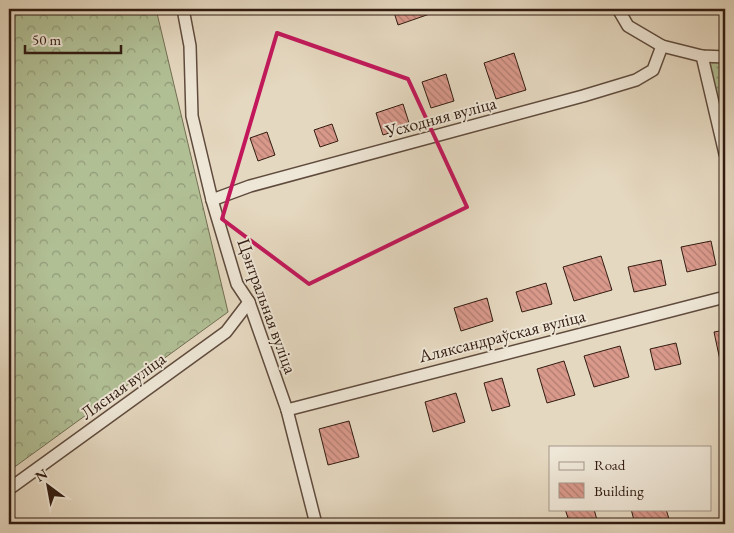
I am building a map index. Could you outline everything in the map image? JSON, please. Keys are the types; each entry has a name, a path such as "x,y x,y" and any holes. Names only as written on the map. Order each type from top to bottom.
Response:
{"street":[{"name":"Цэнтральная вуліца","path":"184,9 190,46 192,116 212,200 237,284 249,302 287,410 316,524"},
{"path":"618,9 628,26 662,46 702,56 725,57"},
{"name":"Усходняя вуліца","path":"212,200 250,186 573,99 636,80 652,70 662,46"},
{"path":"702,56 725,154"},
{"name":"Аляксандраўская вуліца","path":"287,410 725,297"},
{"name":"Лясная вуліца","path":"9,489 226,332 249,302"}],"highlighted area":[{"path":"277,33 408,79 467,207 309,284 222,219"}],"green space":[{"path":"9,9 156,9 228,312 9,471"},
{"path":"702,56 725,57 725,154"}],"building":[{"path":"393,9 441,9 441,10 398,25"},
{"path":"514,53 526,90 496,99 484,63"},
{"path":"446,74 454,101 431,108 422,82"},
{"path":"403,104 410,126 383,135 376,113"},
{"path":"332,124 338,141 320,147 314,130"},
{"path":"267,132 275,155 258,161 250,138"},
{"path":"711,241 716,265 687,272 681,247"},
{"path":"601,256 612,290 574,301 563,267"},
{"path":"661,260 666,285 634,292 628,267"},
{"path":"546,283 552,304 522,312 516,292"},
{"path":"487,298 493,321 461,331 454,308"},
{"path":"725,330 725,364 721,365 714,332"},
{"path":"676,343 681,364 655,370 650,349"},
{"path":"620,346 629,377 594,387 584,356"},
{"path":"564,361 575,395 547,403 537,369"},
{"path":"502,378 510,406 492,411 484,383"},
{"path":"456,393 465,422 433,432 425,402"},
{"path":"349,421 359,457 328,465 319,429"},
{"path":"565,510 594,510 598,524 570,524"},
{"path":"631,510 666,510 669,519 651,524 635,524"}]}
